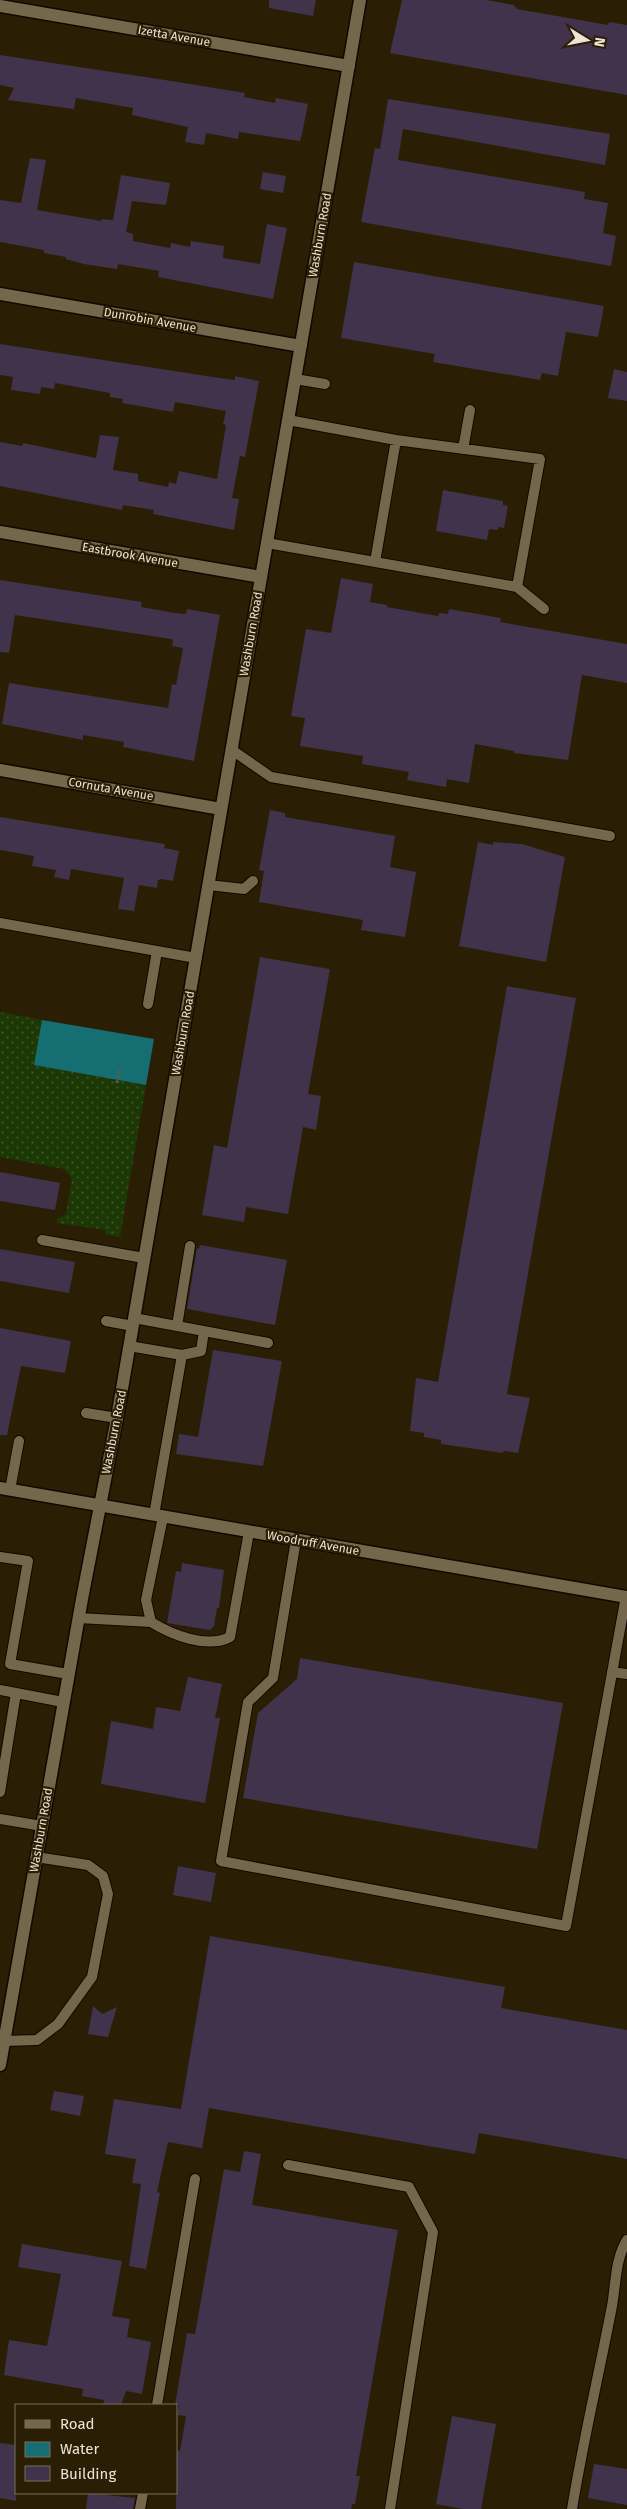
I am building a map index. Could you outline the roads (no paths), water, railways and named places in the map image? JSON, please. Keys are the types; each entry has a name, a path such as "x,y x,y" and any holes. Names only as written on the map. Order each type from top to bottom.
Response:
{"street":[{"name":"Washburn Road","path":"0,2065 3,2035 78,1618 117,1418 360,0"},
{"name":"Izetta Avenue","path":"0,6 349,66"},
{"name":"Dunrobin Avenue","path":"0,294 301,346"},
{"name":"Eastbrook Avenue","path":"0,532 261,578"},
{"name":"Cornuta Avenue","path":"0,770 222,809"},
{"name":"Woodruff Avenue","path":"5,1489 626,1596"}],"lane":[{"path":"295,379 326,384"},
{"path":"463,449 470,410"},
{"path":"288,420 396,440 540,459 517,587"},
{"path":"375,562 396,440"},
{"path":"267,543 517,587 544,609"},
{"path":"232,750 271,778 610,836"},
{"path":"208,885 244,890 253,881"},
{"path":"0,923 196,958"},
{"path":"148,1004 158,951"},
{"path":"42,1240 144,1258"},
{"path":"177,1326 190,1246"},
{"path":"106,1321 177,1326 268,1343"},
{"path":"129,1346 182,1355 201,1350 204,1331"},
{"path":"151,1622 146,1600 182,1355"},
{"path":"86,1413 117,1418"},
{"path":"5,1489 19,1441"},
{"path":"78,1618 151,1622 169,1633 200,1640 220,1642 230,1637 249,1532"},
{"path":"296,1540 273,1678 248,1702 221,1861 566,1926 626,1596"},
{"path":"0,1557 28,1561 10,1664 68,1674"},
{"path":"612,1672 627,1674"},
{"path":"0,1690 63,1702"},
{"path":"0,1792 16,1693"},
{"path":"0,1819 42,1826"},
{"path":"3,2035 37,2040 58,2024 92,1977 108,1894 103,1876 88,1865 36,1857"},
{"path":"288,2165 409,2187 433,2232 390,2509"},
{"path":"157,2404 195,2179"},
{"path":"572,2509 581,2451 612,2306 620,2251 627,2240"},
{"path":"140,2509 143,2494"}],"water":[{"path":"42,1020 154,1039 146,1085 34,1065"}]}
